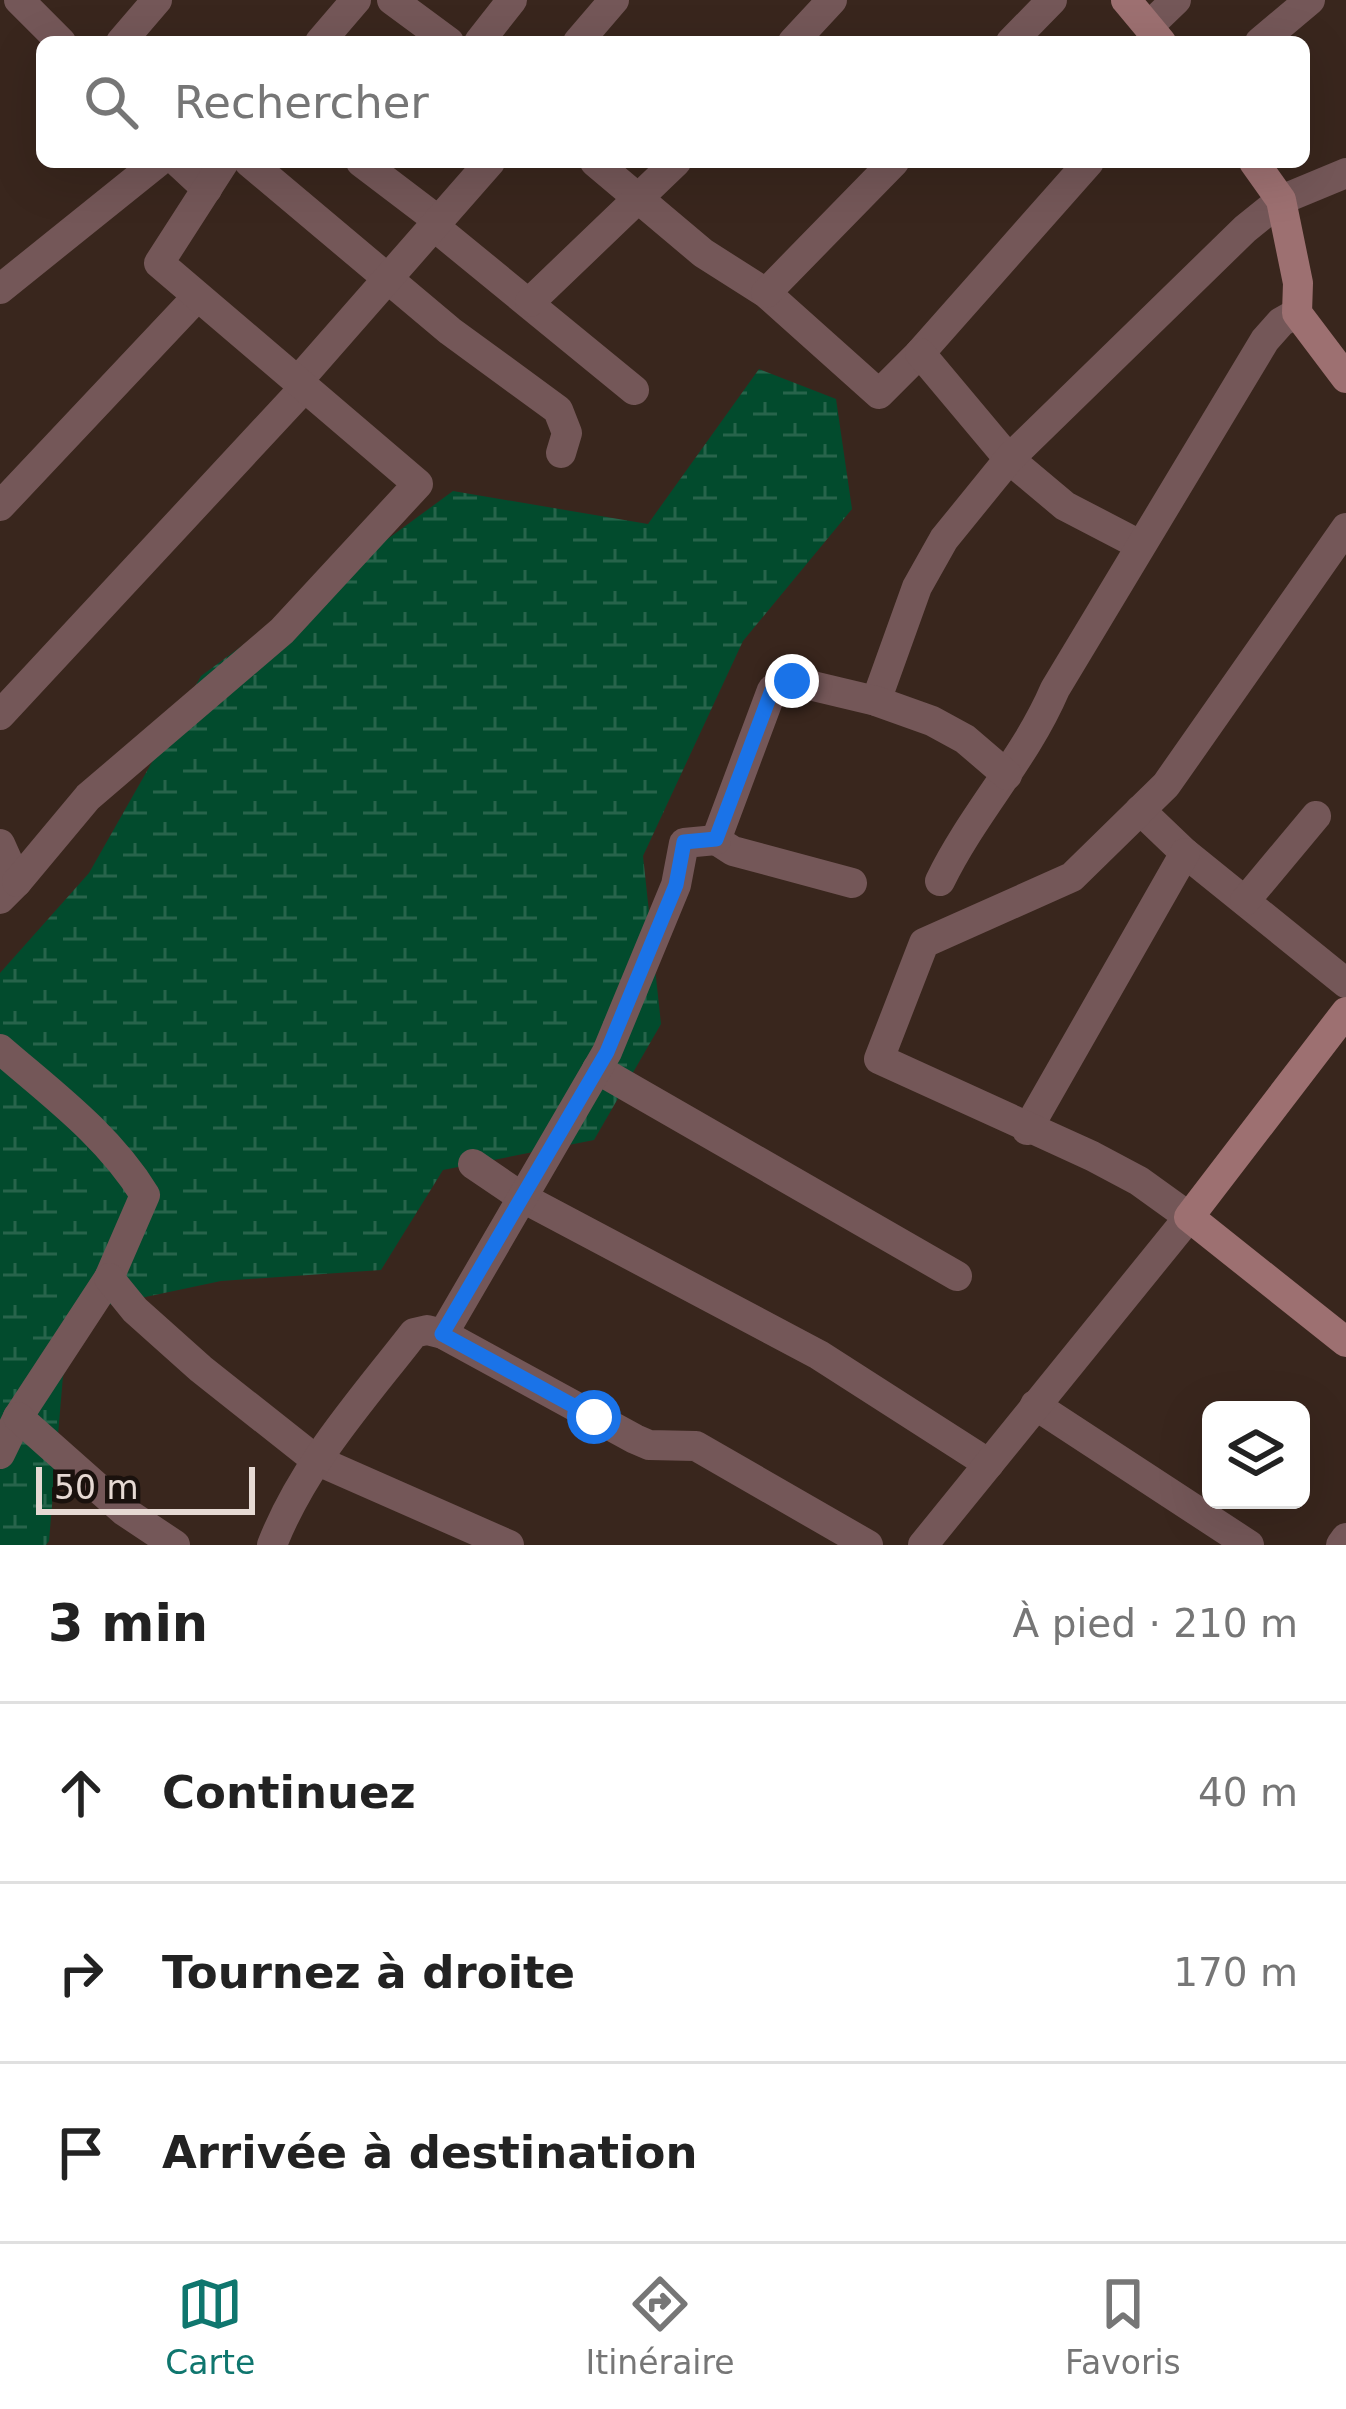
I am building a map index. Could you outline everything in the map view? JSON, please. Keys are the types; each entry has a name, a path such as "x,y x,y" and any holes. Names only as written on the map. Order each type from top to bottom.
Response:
{"street":[{"path":"19,0 55,36"},
{"path":"126,36 157,0"},
{"path":"325,36 356,0"},
{"path":"392,0 441,36"},
{"path":"484,36 512,0"},
{"path":"583,36 614,0"},
{"path":"799,36 832,0"},
{"path":"1017,36 1052,0"},
{"path":"1126,0 1155,34 1176,0"},
{"path":"1267,36 1310,0"},
{"path":"0,289 151,168"},
{"path":"184,168 207,189"},
{"path":"9,891 88,797 282,631 418,484 159,263 220,168"},
{"path":"256,168 450,331 558,410 566,433 561,454"},
{"path":"369,168 634,389"},
{"path":"0,715 301,385 485,168"},
{"path":"603,168 703,253 766,293 879,394 1084,168"},
{"path":"530,302 669,168"},
{"path":"766,293 888,168"},
{"path":"1258,168 1281,200 1295,262 1298,313 1346,379"},
{"path":"875,701 927,568 944,539 1010,459 1245,229 1281,200 1346,173"},
{"path":"0,506 197,296"},
{"path":"940,881 958,843 1007,775 1265,340 1281,322 1298,313"},
{"path":"920,353 1010,459 1065,506 1140,545"},
{"path":"1346,528 1181,767 1072,877 924,943 879,1059 1139,1181 1346,1342"},
{"path":"716,839 772,690 792,681 932,721 965,739 1007,775"},
{"path":"1140,810 1185,853 1346,983"},
{"path":"1245,901 1316,816"},
{"path":"442,1334 597,1069 676,885 684,842 716,839 734,851 851,883"},
{"path":"0,844 9,891"},
{"path":"1027,1130 1185,853"},
{"path":"923,1545 1190,1217 1346,1012"},
{"path":"0,1049 124,1161 145,1195 109,1278 18,1417 0,1454"},
{"path":"597,1069 957,1276"},
{"path":"473,1164 524,1198 819,1355 988,1463"},
{"path":"109,1278 136,1310 201,1369 316,1460 509,1545"},
{"path":"272,1545 285,1510 316,1460 414,1333 427,1330 635,1439 649,1445 696,1446 868,1545"},
{"path":"1035,1405 1249,1545"},
{"path":"18,1417 124,1511 175,1545"}],"green space":[{"path":"759,369 836,399 852,509 743,641 643,856 661,1024 594,1140 443,1170 381,1270 221,1281 98,1307 63,1376 49,1541 46,1545 0,1545 0,973 89,873 201,676 453,491 648,524"}],"route":[{"path":"594,1417 442,1334 607,1052 676,885 684,842 716,839 772,690 792,681"}]}
